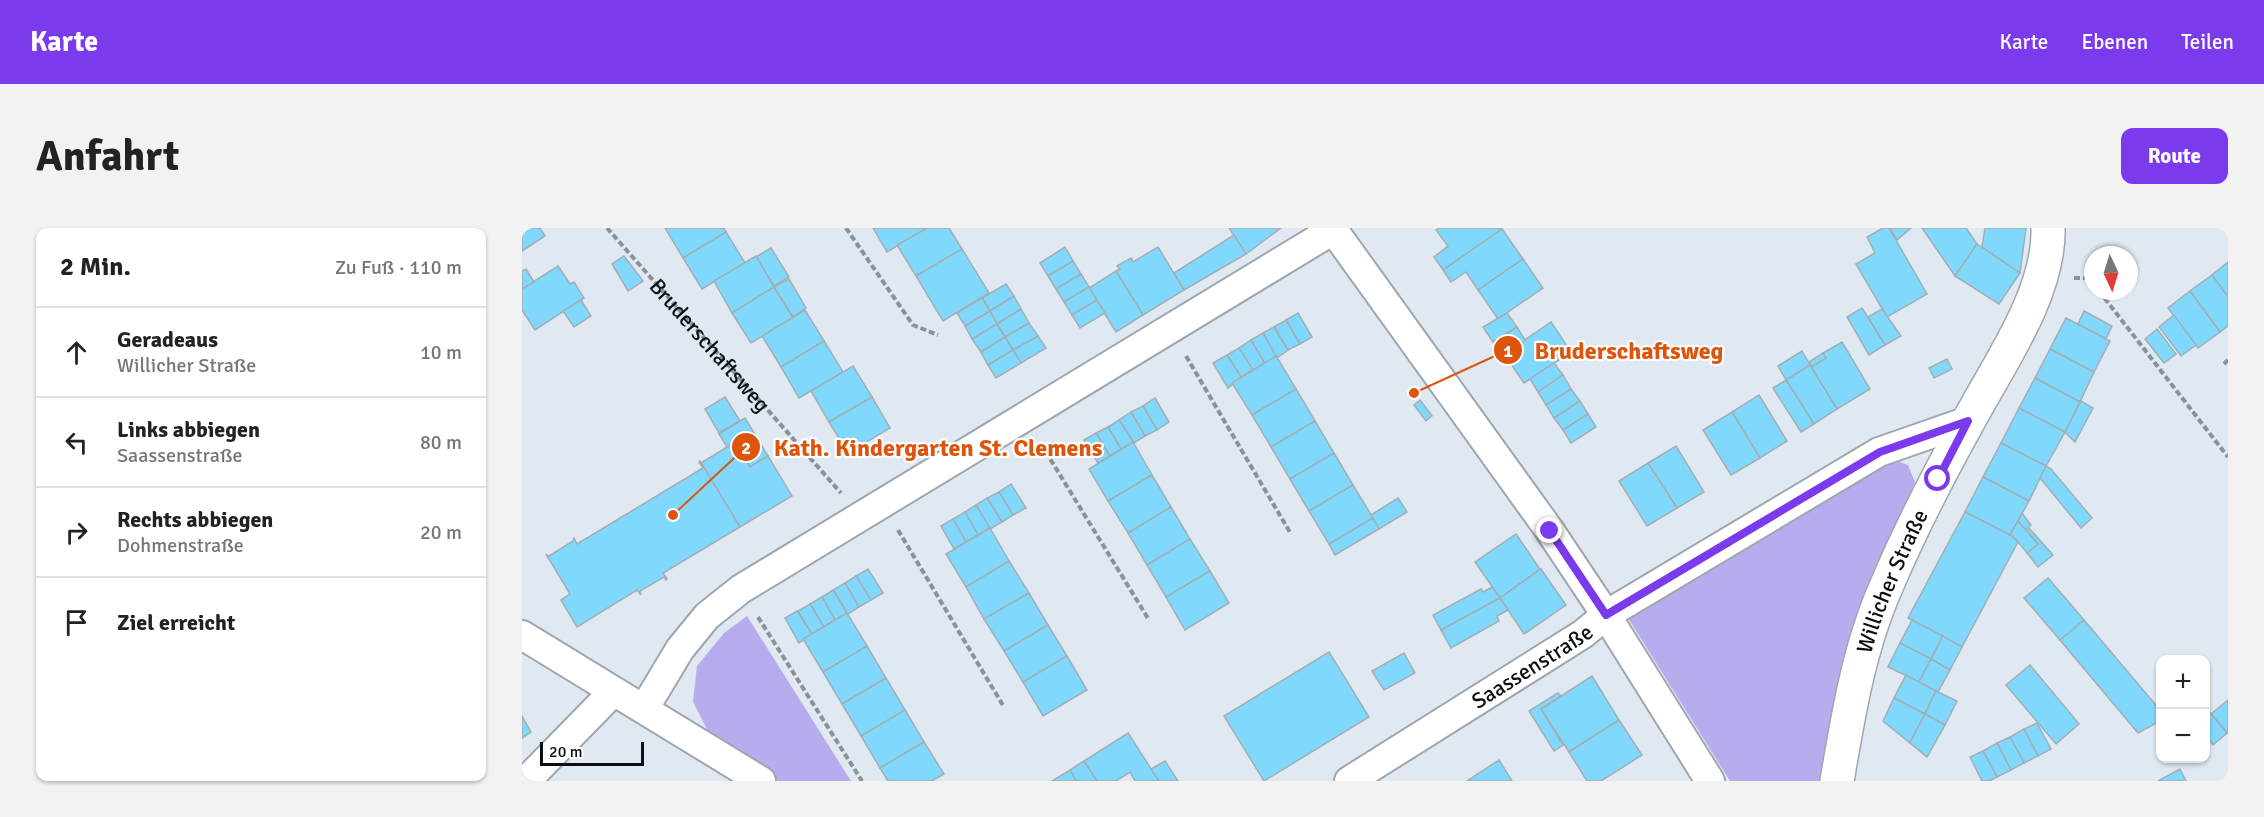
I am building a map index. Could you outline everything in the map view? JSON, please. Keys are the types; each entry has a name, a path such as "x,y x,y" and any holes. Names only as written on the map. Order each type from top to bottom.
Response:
{"street":[{"path":"644,709 686,641 706,616 741,589 1170,330 1332,229 1550,531 1606,615 1710,781"},
{"name":"Willicher Straße","path":"1837,781 1864,648 1885,588 1968,421 2026,317 2041,280 2051,229"},
{"name":"Saassenstraße","path":"1349,781 1583,634 1606,615 1880,452 1968,421"},
{"path":"522,635 761,781"},
{"path":"526,781 614,692"}],"path":[{"name":"Bruderschaftsweg","path":"607,228 838,490 873,509 1004,707"},
{"path":"846,228 913,324 938,335"},
{"path":"2106,300 2228,457"},
{"path":"1170,330 1291,534"},
{"path":"1024,418 1149,620"},
{"path":"741,589 862,781"}],"shaded area":[{"path":"1892,459 1908,465 1915,482 1873,584 1822,781 1730,781 1628,618"},
{"path":"747,616 851,781 778,781 713,741 693,702 697,666 724,633"}],"building":[{"path":"522,228 540,228 545,236 522,251"},
{"path":"665,228 724,228 726,232 683,258"},
{"path":"873,228 927,228 887,252"},
{"path":"927,228 949,228 962,249 916,276 897,245"},
{"path":"1229,228 1281,228 1246,254"},
{"path":"1439,228 1502,229 1443,270 1434,257 1448,246 1436,230"},
{"path":"1883,228 1889,228 1927,294 1887,317 1856,264 1875,253 1867,237"},
{"path":"1890,228 1911,228 1897,240"},
{"path":"1922,228 1966,228 1977,244 1955,276"},
{"path":"1985,228 2026,228 2020,273 1982,247"},
{"path":"1502,229 1523,259 1478,290 1466,272 1451,282 1443,270"},
{"path":"726,232 745,263 702,289 683,258"},
{"path":"1234,235 1246,254 1184,290 1174,273"},
{"path":"1977,244 2020,273 1999,304 1955,276"},
{"path":"1065,247 1073,261 1048,276 1040,263"},
{"path":"1158,247 1184,290 1143,315 1116,271 1120,269 1117,266 1131,258 1133,262"},
{"path":"771,248 789,277 774,286 756,257"},
{"path":"962,249 989,293 943,321 916,276"},
{"path":"624,256 643,281 628,291 612,264"},
{"path":"756,256 774,287 732,313 714,281"},
{"path":"1523,259 1543,288 1498,319 1478,290"},
{"path":"1073,261 1081,274 1056,289 1048,276"},
{"path":"2228,262 2228,297 2212,275"},
{"path":"558,266 570,284 574,282 584,298 535,330 522,310 522,289"},
{"path":"526,269 534,282 522,289 522,271"},
{"path":"1116,271 1143,315 1116,332 1089,288"},
{"path":"1081,274 1089,287 1064,302 1056,289"},
{"path":"2212,275 2228,297 2228,326 2220,332 2190,291"},
{"path":"789,279 806,308 793,317 774,287"},
{"path":"1006,284 1014,296 990,311 982,298"},
{"path":"774,287 793,318 751,343 732,313"},
{"path":"1089,287 1097,300 1072,315 1064,302"},
{"path":"2190,291 2220,332 2198,348 2168,308"},
{"path":"1014,296 1021,309 997,324 990,311"},
{"path":"982,298 990,311 965,326 957,313"},
{"path":"581,300 591,316 574,327 563,311"},
{"path":"1097,300 1105,313 1080,328 1072,315"},
{"path":"1862,308 1885,345 1869,355 1847,317"},
{"path":"1021,309 1029,323 1005,337 997,324"},
{"path":"1882,309 1901,336 1885,345 1868,317"},
{"path":"805,310 824,341 781,367 762,336"},
{"path":"990,311 997,324 972,339 965,326"},
{"path":"2084,311 2112,326 2106,339 2078,324"},
{"path":"1298,313 1312,337 1300,344 1286,320"},
{"path":"1507,313 1517,327 1493,342 1483,327"},
{"path":"2174,315 2196,345 2181,356 2159,327"},
{"path":"2066,318 2110,341 2094,372 2050,349"},
{"path":"1286,320 1300,344 1288,350 1274,327"},
{"path":"1551,322 1571,352 1524,383 1504,354"},
{"path":"1029,323 1038,336 1013,350 1005,337"},
{"path":"997,324 1005,337 981,352 972,339"},
{"path":"1274,327 1288,350 1277,358 1263,333"},
{"path":"1517,327 1525,340 1502,357 1493,342"},
{"path":"2157,329 2176,354 2164,363 2145,339"},
{"path":"1263,333 1276,356 1265,364 1251,340"},
{"path":"1038,336 1046,348 1021,363 1013,350"},
{"path":"1005,337 1013,350 988,365 981,352"},
{"path":"1251,340 1265,364 1253,370 1239,348"},
{"path":"824,341 843,372 799,398 781,367"},
{"path":"1842,342 1870,389 1837,409 1811,367 1826,358 1823,353"},
{"path":"1239,348 1253,370 1241,377 1227,355"},
{"path":"2050,349 2094,372 2080,402 2035,378"},
{"path":"1013,350 1021,363 996,378 988,365"},
{"path":"1802,351 1810,365 1786,380 1778,366"},
{"path":"1823,353 1826,358 1811,367 1809,362"},
{"path":"1227,355 1241,377 1228,388 1213,363"},
{"path":"1276,356 1296,389 1252,415 1232,383"},
{"path":"1947,359 1952,369 1934,378 1929,368"},
{"path":"1554,363 1563,375 1538,392 1530,379"},
{"path":"1810,365 1837,409 1814,424 1786,380"},
{"path":"853,366 872,397 829,422 811,391"},
{"path":"1563,375 1571,389 1546,405 1538,392"},
{"path":"2035,378 2080,402 2065,432 2019,408"},
{"path":"1786,380 1814,424 1801,432 1773,388"},
{"path":"1296,389 1315,421 1271,447 1252,415"},
{"path":"1571,389 1580,401 1554,418 1546,405"},
{"path":"1759,395 1787,441 1760,458 1732,412"},
{"path":"725,397 740,421 719,433 705,409"},
{"path":"872,397 890,428 848,453 829,422"},
{"path":"1155,398 1169,422 1157,430 1143,406"},
{"path":"1420,400 1432,416 1426,421 1414,405"},
{"path":"1580,401 1588,414 1563,430 1554,418"},
{"path":"2081,401 2093,408 2075,442 2065,432"},
{"path":"1143,406 1157,430 1145,436 1131,412"},
{"path":"2019,408 2065,432 2046,466 2001,443"},
{"path":"1131,412 1145,436 1134,443 1119,420"},
{"path":"1732,412 1760,458 1731,475 1703,430"},
{"path":"1588,414 1596,427 1571,443 1563,430"},
{"path":"745,418 768,456 750,467 735,442 727,447 719,434"},
{"path":"1119,420 1133,442 1121,449 1108,427"},
{"path":"1315,421 1334,453 1290,479 1271,447"},
{"path":"1108,427 1121,449 1110,456 1096,433"},
{"path":"1096,433 1110,456 1098,463 1084,440"},
{"path":"735,442 750,467 768,456 792,496 740,527 701,463"},
{"path":"1133,442 1152,475 1108,501 1089,469"},
{"path":"2001,443 2046,466 2029,501 1983,477"},
{"path":"1676,446 1704,492 1677,508 1648,463"},
{"path":"1334,453 1353,485 1309,511 1290,479"},
{"path":"700,461 740,527 663,573 666,580 664,577 640,591 641,595 637,590 577,627 561,600 570,594 546,554 549,556 573,541 574,538 577,544 703,468"},
{"path":"1648,463 1677,508 1647,526 1619,481"},
{"path":"2046,466 2092,518 2081,528 2040,478"},
{"path":"1152,475 1171,507 1128,533 1108,501"},
{"path":"1983,477 2029,501 2010,535 1965,512"},
{"path":"1011,484 1026,508 1013,515 999,492"},
{"path":"1353,485 1373,518 1329,544 1309,511"},
{"path":"999,492 1013,515 1002,522 987,498"},
{"path":"987,498 1002,522 990,529 976,505"},
{"path":"1398,498 1407,512 1379,529 1371,515"},
{"path":"976,505 990,528 978,535 965,512"},
{"path":"1171,507 1190,539 1147,565 1128,533"},
{"path":"965,512 978,535 966,542 953,519"},
{"path":"1965,512 2010,535 2018,542 1962,647 1908,618"},
{"path":"2022,513 2031,525 2026,530 2018,521"},
{"path":"1373,518 1379,529 1335,555 1329,544"},
{"path":"953,519 966,542 954,549 941,526"},
{"path":"2018,521 2038,544 2027,553 2010,535"},
{"path":"990,528 1009,561 966,587 946,554"},
{"path":"2029,528 2053,555 2038,567 2027,553 2038,544 2026,530"},
{"path":"1516,534 1540,569 1500,598 1475,562"},
{"path":"1190,539 1210,571 1166,597 1147,565"},
{"path":"1009,561 1029,593 984,619 966,587"},
{"path":"868,569 883,593 871,600 856,576"},
{"path":"1541,569 1566,605 1524,634 1500,598"},
{"path":"1210,571 1229,603 1185,630 1166,597"},
{"path":"856,576 871,600 859,607 845,583"},
{"path":"2048,578 2084,620 2060,640 2024,598"},
{"path":"845,583 859,607 848,614 833,590"},
{"path":"1492,587 1500,598 1441,630 1433,615 1481,589 1483,592"},
{"path":"833,590 847,613 835,620 822,597"},
{"path":"1029,593 1048,625 1004,651 984,619"},
{"path":"822,597 835,620 824,627 810,604"},
{"path":"1500,598 1508,610 1497,616 1499,621 1451,648 1441,630"},
{"path":"810,604 824,627 812,634 798,611"},
{"path":"797,611 812,634 799,643 785,618"},
{"path":"847,613 867,646 823,672 803,639"},
{"path":"1912,620 1943,636 1931,659 1900,643"},
{"path":"2084,620 2156,705 2156,723 2138,733 2060,640"},
{"path":"1048,625 1067,656 1023,682 1004,651"},
{"path":"1943,636 1962,647 1950,670 1931,659"},
{"path":"1900,643 1931,659 1919,682 1888,667"},
{"path":"867,646 886,678 842,704 823,672"},
{"path":"1329,652 1369,717 1264,781 1224,716"},
{"path":"1404,653 1415,673 1384,690 1372,671"},
{"path":"1067,656 1087,690 1043,716 1023,682"},
{"path":"1931,659 1950,670 1938,692 1919,682"},
{"path":"2030,665 2079,724 2056,744 2006,685"},
{"path":"1906,675 1936,691 1925,714 1894,698"},
{"path":"1592,676 1619,720 1569,752 1541,709"},
{"path":"886,678 905,710 861,736 842,704"},
{"path":"1936,691 1957,701 1945,725 1925,714"},
{"path":"1558,693 1561,696 1541,709 1563,745 1554,751 1529,711"},
{"path":"1894,698 1925,714 1910,743 1883,721"},
{"path":"2228,700 2228,733 2211,714"},
{"path":"905,710 924,742 880,768 861,736"},
{"path":"2210,712 2227,733 2213,745 2210,741"},
{"path":"1925,714 1945,725 1927,757 1910,743"},
{"path":"522,716 531,732 522,738"},
{"path":"1619,720 1642,755 1601,781 1587,781 1569,752"},
{"path":"2037,723 2051,749 2038,756 2024,729"},
{"path":"2024,729 2038,756 2024,763 2010,737"},
{"path":"1128,733 1159,781 1135,781 1130,772 1116,781 1097,781 1084,761"},
{"path":"2010,737 2024,763 2011,770 1997,743"},
{"path":"924,742 944,774 932,781 888,781 880,768"},
{"path":"1997,743 2011,770 1997,777 1983,751"},
{"path":"1983,751 1997,777 1989,781 1982,781 1970,757"},
{"path":"1499,760 1512,781 1467,781"},
{"path":"1084,761 1097,781 1076,781 1070,770"},
{"path":"1165,761 1178,781 1159,781 1151,769"},
{"path":"2180,769 2186,781 2158,781"},
{"path":"1070,770 1076,781 1052,781"}],"place":[{"name":"Bruderschaftsweg","path":"1414,393"},
{"name":"Kath. Kindergarten St. Clemens","path":"673,515"}],"route":[{"path":"1550,531 1606,615 1880,452 1968,421 1938,479"}]}
